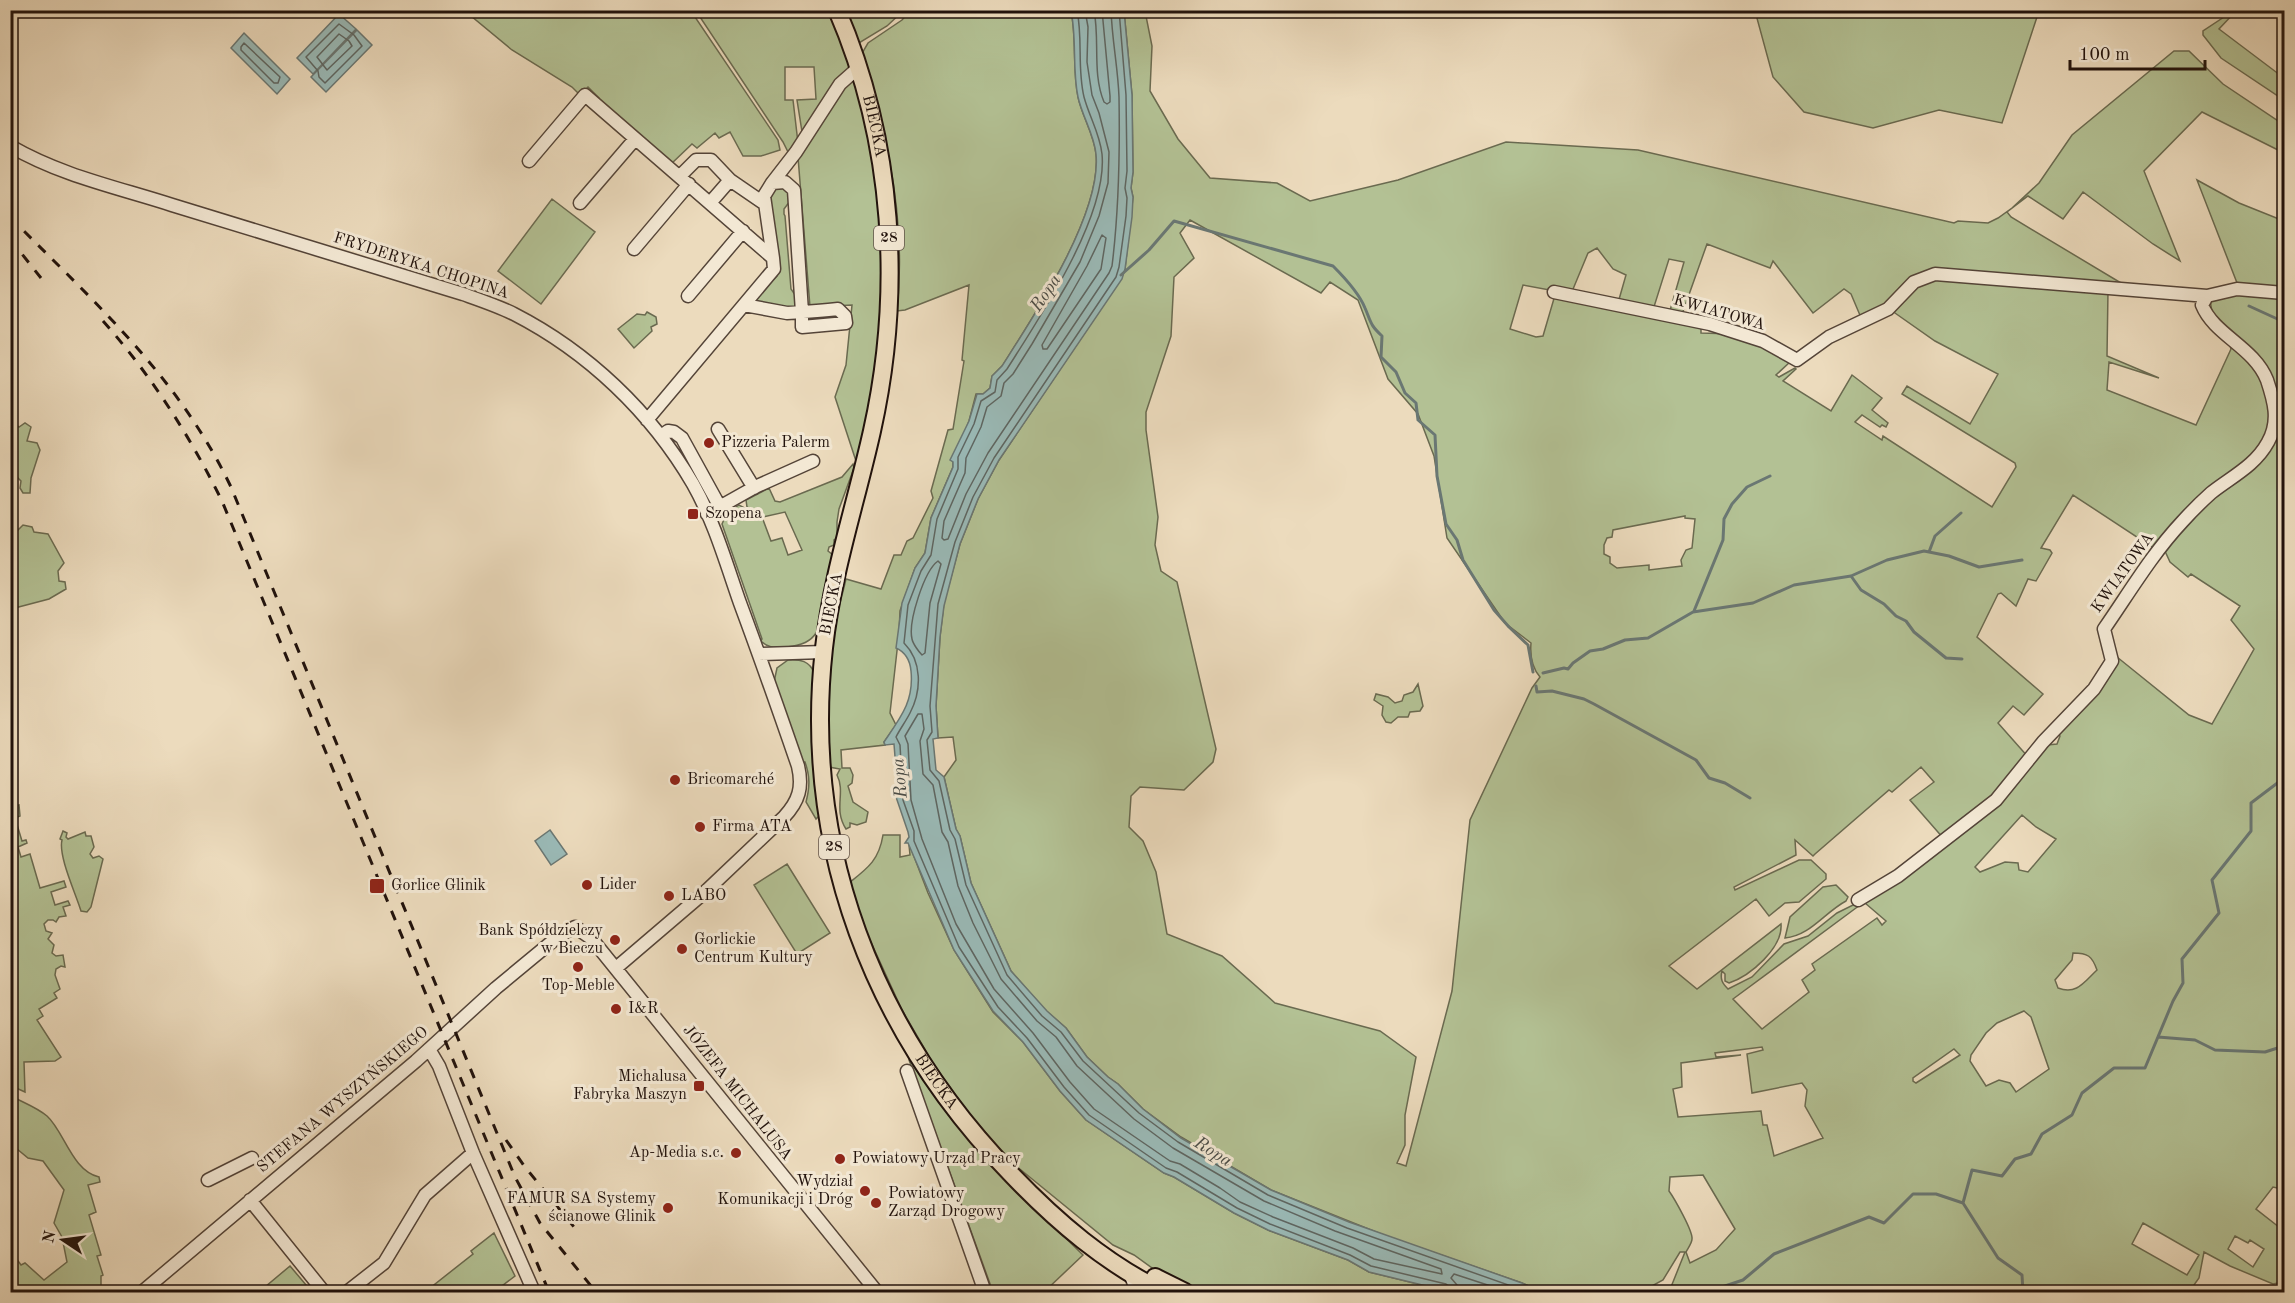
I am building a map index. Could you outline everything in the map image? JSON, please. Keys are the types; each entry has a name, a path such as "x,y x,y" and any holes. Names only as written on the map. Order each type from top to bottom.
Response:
{"main road":[{"name":"BIECKA","path":"837,10 858,68 880,156 888,214 891,281 888,339 872,431 836,579 824,652 820,737 825,790 836,860 852,918 888,1005 914,1052 959,1116 1049,1214 1131,1276 1165,1291"},
{"name":"BIECKA","path":"1000,1163 1060,1214 1165,1291"},
{"name":"28","path":"1165,1291 1185,1293"}],"street":[{"path":"647,420 774,269 765,193 796,152 840,84 858,68"},
{"path":"530,160 585,95 773,258"},
{"path":"579,203 635,139"},
{"name":"FRYDERYKA CHOPINA","path":"10,146 34,159 82,179 463,294 512,313 556,338 588,362 627,397 661,436 693,485 707,514 798,766 801,790 790,811 705,892 616,968"},
{"path":"744,305 787,314 802,312 791,168 796,152"},
{"path":"634,249 696,160 711,160 730,180 765,204"},
{"path":"710,203 730,180"},
{"path":"772,183 784,182 794,190"},
{"path":"688,296 743,231"},
{"name":"KWIATOWA","path":"1554,292 1710,324 1763,341 1797,360 1828,337 1888,309 1914,282 1935,274 2207,296 2237,289 2284,293"},
{"name":"KWIATOWA","path":"1858,900 1898,876 1996,800 2043,742 2094,689 2112,661 2104,629 2157,552 2181,523 2211,493 2246,469 2269,441 2276,411 2266,378 2249,353 2206,316 2202,305 2207,296"},
{"path":"718,429 754,488"},
{"path":"661,436 668,431 682,438 713,490 720,507"},
{"path":"707,514 754,488 813,461"},
{"path":"759,654 824,652"},
{"name":"JÓZEFA MICHALUSA","path":"565,931 575,927 582,930 616,968 877,1293"},
{"name":"STEFANA WYSZYŃSKIEGO","path":"142,1293 429,1049 495,988 565,931"},
{"path":"429,1049 439,1066 473,1153 534,1293"},
{"name":"BIECKA","path":"907,1071 985,1293"},
{"path":"347,1293 384,1263 425,1195 473,1153"},
{"path":"208,1180 252,1158"},
{"path":"250,1200 324,1293"},
{"path":"1131,1276 1137,1293"}],"green space":[{"path":"1755,10 2039,11 2002,123 1939,110 1873,128 1804,112 1773,77"},
{"path":"465,11 691,11 778,140 780,150 761,156 743,156 730,132 719,138 715,133 697,148 692,144 670,165 598,103 599,98 588,87 580,95 572,87 512,50"},
{"path":"696,11 830,11 849,61 849,69 803,138 797,100 816,99 814,67 785,67 785,100 793,100 798,143 790,156 783,142"},
{"path":"844,11 903,11 887,26 859,43"},
{"path":"910,11 1071,11 1076,86 1095,147 1095,178 1088,205 1063,264 1002,366 992,376 990,388 983,394 976,394 953,467 931,518 925,553 915,568 900,611 890,713 896,725 884,742 885,745 841,750 842,768 850,768 853,775 852,783 848,786 853,802 868,812 866,822 857,825 850,823 850,827 846,829 840,815 840,788 837,775 840,769 829,767 828,750 829,666 837,613 846,579 881,589 894,555 901,555 907,541 913,538 933,498 931,491 948,430 953,429 964,361 962,360 969,285 897,311 899,247 893,182 880,117 861,55 868,43 902,20"},
{"path":"1124,11 1145,11 1152,46 1150,91 1178,139 1210,178 1277,183 1310,201 1398,180 1506,142 1638,150 1954,223 1958,221 1988,223 2012,208 2039,183 2072,135 2174,51 2189,51 2223,84 2284,125 2284,155 2202,112 2144,171 2180,261 2083,192 2063,219 2028,196 2007,212 2011,217 2131,289 1935,272 1914,280 1882,308 1862,320 1851,294 1844,289 1813,313 1773,261 1770,268 1707,244 1681,317 1669,314 1684,262 1669,259 1653,310 1618,303 1626,275 1613,269 1597,248 1588,253 1571,294 1523,285 1510,329 1536,337 1543,336 1555,295 1638,311 1701,327 1701,333 1735,334 1761,343 1760,346 1765,348 1766,345 1790,359 1790,362 1776,375 1779,377 1795,368 1783,381 1831,411 1852,375 1882,398 1872,410 1888,423 1886,427 1882,425 1880,427 1862,415 1855,422 1882,440 1883,436 1992,507 2016,467 2015,463 1902,394 1907,386 1970,424 1998,374 1935,341 1892,310 1902,296 1915,286 1931,280 1948,278 2108,291 2107,356 2159,378 2109,362 2107,390 2196,425 2231,349 2229,342 2252,364 2267,388 2272,415 2268,429 2252,457 2247,464 2188,513 2155,549 2073,495 2041,548 2050,550 2052,553 2036,581 2028,579 2016,606 2001,593 1998,594 1977,637 2043,694 2024,715 2013,706 1998,723 2029,758 1995,799 1944,839 1910,800 1934,782 1921,767 1892,792 1889,790 1813,856 1795,840 1796,855 1734,887 1735,890 1799,860 1811,860 1826,874 1826,879 1799,902 1785,903 1769,916 1756,899 1669,966 1697,989 1781,924 1777,942 1755,968 1729,983 1725,981 1725,974 1722,971 1722,981 1728,989 1752,977 1784,944 1808,936 1837,913 1855,904 1860,905 1733,999 1762,1029 1809,992 1802,980 1815,970 1812,964 1877,918 1882,925 1886,921 1865,901 1963,831 2003,795 2006,797 2007,792 2047,745 2057,744 2060,736 2058,733 2111,670 2114,658 2117,657 2189,715 2212,724 2254,649 2231,620 2240,606 2191,574 2188,577 2170,562 2164,549 2209,502 2241,479 2275,437 2278,410 2264,368 2251,352 2213,320 2210,299 2236,293 2284,297 2284,1199 2279,1197 2282,1189 2273,1187 2256,1209 2284,1231 2284,1270 2279,1279 2283,1282 2273,1284 2204,1252 2199,1278 2189,1292 1669,1292 1685,1252 1680,1252 1663,1280 1641,1292 1541,1292 1522,1283 1386,1236 1271,1190 1181,1137 1143,1109 1087,1057 1066,1028 1045,1010 1011,971 971,883 944,777 956,760 953,737 938,738 936,706 944,603 960,544 978,499 999,460 1121,279 1125,269 1133,197 1131,188 1133,172 1132,95","holes":["1190,220 1321,293 1330,282 1358,300 1388,379 1418,414 1434,456 1447,538 1505,623 1531,643 1532,661 1540,677 1532,688 1470,820 1452,991 1406,1166 1397,1163 1405,1145 1405,1115 1416,1057 1380,1031 1275,1003 1222,956 1167,934 1156,872 1143,841 1129,827 1131,796 1140,787 1184,790 1213,762 1216,749 1177,582 1161,571 1155,545 1158,517 1146,430 1146,412 1171,336 1174,277 1194,258 1180,233","1685,516 1685,518 1695,519 1692,548 1686,550 1681,560 1682,566 1649,570 1649,565 1617,568 1610,563 1610,557 1604,554 1607,538 1612,537 1613,530","2022,815 2056,839 2028,872 2019,870 2018,863 2005,862 1980,872 1975,867","2073,953 2091,958 2097,970 2084,983 2070,990 2058,988 2055,980 2072,960","2024,1011 2031,1017 2049,1069 2016,1092 2010,1083 1999,1080 1986,1086 1970,1061 1971,1055 1986,1033 1997,1023","1762,1047 1763,1050 1747,1054 1752,1093 1802,1083 1807,1090 1805,1106 1823,1138 1774,1156 1767,1125 1763,1125 1761,1111 1678,1117 1673,1089 1682,1087 1681,1063 1741,1055 1716,1057 1715,1053","1954,1049 1960,1055 1916,1083 1913,1078","1703,1175 1735,1229 1716,1250 1690,1263 1686,1252 1692,1235 1669,1191 1670,1177","2143,1223 2199,1255 2187,1275 2132,1244","2235,1236 2248,1243 2250,1240 2264,1249 2253,1267 2228,1249"]},
{"path":"2229,11 2236,11 2219,29 2284,78 2284,100 2221,58 2203,35 2203,31"},
{"path":"850,80 854,81 858,90 872,152 883,268 879,346 874,385 856,461 835,397 846,365 852,305 810,307 798,157"},
{"path":"2197,180 2239,203 2284,221 2284,291 2239,288"},
{"path":"778,186 788,187 790,201 784,209 784,214 791,289 798,299 798,306 794,310 751,301 777,276 766,197"},
{"path":"552,199 595,232 541,304 498,271"},
{"path":"647,312 656,317 657,324 651,327 652,331 634,348 618,329 637,314 645,315"},
{"path":"11,421 19,427 25,423 31,427 27,441 37,443 40,450 31,478 30,493 23,493 20,488 21,481 16,476 11,476"},
{"path":"853,464 854,468 839,509 837,538 828,551 833,555 819,628 807,642 799,645 773,647 767,645 761,641 722,524 727,513 739,505 762,517 771,541 782,538 788,555 802,550 785,512 763,517 747,507 746,500 769,488 775,501 780,502 842,477"},
{"path":"11,518 18,530 23,525 32,527 34,532 48,534 64,563 58,571 59,581 65,582 66,589 49,599 11,609"},
{"path":"788,660 804,662 814,673 812,718 819,816 816,819 806,802 809,782 807,767 803,762 774,682 777,668"},
{"path":"1418,684 1423,706 1420,711 1410,712 1408,717 1398,717 1391,723 1386,722 1382,715 1383,706 1374,700 1376,694 1388,697 1395,703 1402,701 1404,695 1413,692"},
{"path":"19,805 20,816 15,818 22,841 26,840 27,843 18,847 21,857 30,854 40,888 64,881 66,887 51,892 55,905 68,901 70,905 63,907 66,916 59,917 56,922 48,920 44,924 46,931 52,933 48,939 54,945 52,953 56,956 63,955 65,967 61,966 56,969 55,975 60,989 54,993 57,998 39,1009 43,1016 37,1020 61,1057 55,1061 24,1062 25,1092 14,1087 12,1093 10,807"},
{"path":"63,831 67,833 68,839 85,832 86,836 91,836 94,847 90,854 93,858 99,856 103,859 91,907 87,912 81,911 65,865 60,839"},
{"path":"883,835 900,835 900,857 910,855 910,846 954,950 993,1012 1023,1042 1060,1091 1086,1120 1164,1173 1270,1231 1348,1260 1369,1272 1451,1292 1203,1292 1155,1270 1134,1255 1113,1245 1010,1161 967,1111 934,1065 902,1010 864,927 849,883 872,863 879,851"},
{"path":"787,864 830,933 797,954 754,885"},
{"path":"1836,885 1848,897 1846,901 1802,933 1785,938 1790,917 1823,887"},
{"path":"910,1059 947,1113 990,1163 1083,1255 1044,1292 993,1292"},
{"path":"17,1099 47,1116 75,1159 90,1173 99,1177 100,1182 88,1185 96,1212 89,1215 101,1255 97,1256 103,1275 101,1276 101,1292 11,1292 11,1251 21,1265 25,1263 44,1280 67,1262 62,1237 54,1223 64,1190 43,1161 28,1158 11,1144 11,1100 15,1102"},
{"path":"494,1233 515,1276 494,1292 425,1292 473,1254 471,1251"},
{"path":"290,1266 312,1292 259,1292"}],"water":[{"name":"Ropa","path":"1071,11 1124,11 1132,95 1132,217 1122,279 999,460 978,499 960,544 944,606 936,706 938,738 933,739 936,770 944,777 971,883 1011,971 1047,1011 1066,1028 1087,1057 1143,1109 1181,1138 1271,1190 1349,1222 1522,1283 1541,1292 1451,1292 1369,1272 1348,1260 1268,1230 1234,1213 1164,1173 1086,1120 1060,1091 1023,1042 993,1011 954,950 908,843 905,843 909,837 896,797 898,795 894,744 885,745 884,742 901,716 910,691 910,663 896,648 902,603 915,568 925,553 931,518 953,467 953,462 950,460 969,421 977,394 983,394 990,388 992,376 1002,366 1063,264 1088,205 1095,178 1095,147 1076,86"},
{"path":"339,14 356,29 313,74 297,58"},
{"path":"357,30 372,45 326,92 311,77"},
{"path":"244,33 290,79 277,94 231,48"},
{"path":"550,830 567,854 551,865 535,841"}],"waterway":[{"path":"1121,275 1149,250 1174,221 1333,266 1355,291 1373,326 1382,336 1381,357 1396,372 1405,393 1416,403 1418,420 1435,435 1437,476 1446,524 1457,540 1463,560 1494,610 1528,645 1533,672"},
{"path":"2249,306 2284,322"},
{"path":"1694,611 1723,540 1724,519 1732,504 1747,487 1770,476"},
{"path":"1929,552 1935,536 1961,513"},
{"path":"1543,673 1568,669 1590,651 1603,649 1625,640 1648,638 1693,612 1753,603 1794,585 1851,576 1887,560 1924,551 1949,556 1979,567 2022,560"},
{"path":"1851,576 1861,590 1906,621 1914,632 1946,658 1962,659"},
{"path":"1536,686 1537,692 1552,691 1584,699 1594,704 1696,760 1709,778 1725,783 1750,798"},
{"path":"1707,1292 1743,1280 1774,1254 1869,1217 1884,1223 1913,1194 1936,1194 1963,1203 1972,1170 2002,1176 2015,1159 2031,1154 2042,1134 2072,1115 2082,1093 2114,1068 2145,1068 2183,983 2182,959 2219,913 2212,880 2251,831 2251,803 2284,778"},
{"path":"2158,1037 2195,1040 2215,1050 2265,1052 2284,1046"},
{"path":"1963,1203 1998,1258 2022,1275 2023,1292"}],"railway":[{"path":"10,217 103,311 160,375 210,447 231,487 515,1177 540,1223 596,1292"},
{"path":"10,239 41,278"},
{"path":"103,321 168,407 197,453 222,501 549,1292"},
{"path":"506,1140 574,1227"}],"place":[{"name":"Pizzeria Palerm","path":"709,443"},
{"name":"Szopena","path":"693,514"},
{"name":"Bricomarché","path":"675,780"},
{"name":"Firma ATA","path":"700,827"},
{"name":"Lider","path":"587,885"},
{"name":"Gorlice Glinik","path":"377,886"},
{"name":"LABO","path":"669,896"},
{"name":"Bank Spółdzielczy w Bieczu","path":"615,940"},
{"name":"Gorlickie Centrum Kultury","path":"682,949"},
{"name":"Top-Meble","path":"578,967"},
{"name":"I&R","path":"616,1009"},
{"name":"Michalusa Fabryka Maszyn","path":"699,1086"},
{"name":"Ap-Media s.c.","path":"736,1153"},
{"name":"Powiatowy Urząd Pracy","path":"840,1159"},
{"name":"Wydział Komunikacji i Dróg","path":"865,1191"},
{"name":"Powiatowy Zarząd Drogowy","path":"876,1203"},
{"name":"FAMUR SA Systemy ścianowe Glinik","path":"668,1208"}]}
